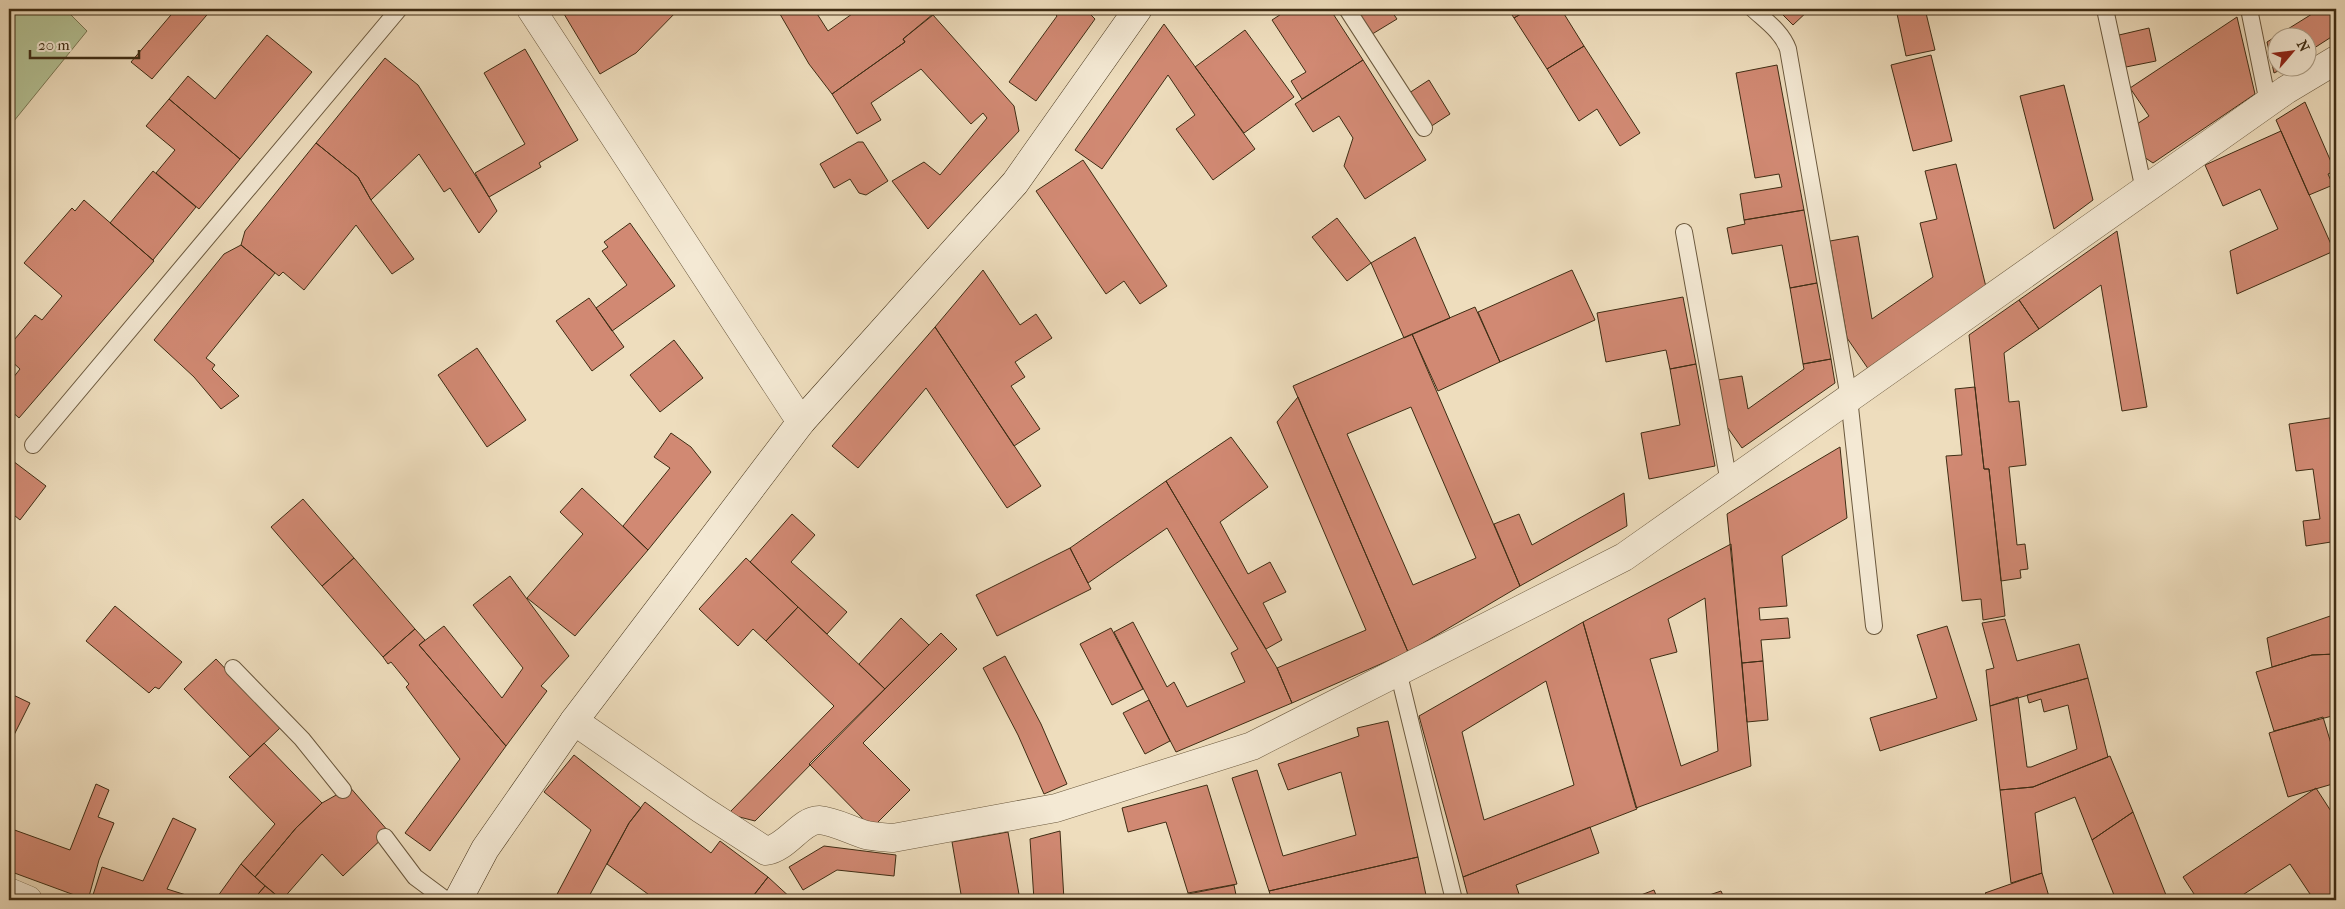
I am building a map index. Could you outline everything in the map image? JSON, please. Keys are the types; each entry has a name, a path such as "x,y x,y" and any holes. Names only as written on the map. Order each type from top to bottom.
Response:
{"street":[{"path":"531,9 801,422"},
{"path":"458,900 485,849 574,721 801,422 1015,183 1138,9"},
{"path":"574,721 701,809 766,851 774,850 789,841 806,825 818,820 868,836 893,838 1056,808 1252,746 1624,557 2268,103 2336,60"},
{"path":"9,892 28,900"}],"lane":[{"path":"34,445 399,9"},
{"path":"1347,9 1424,128"},
{"path":"1753,9 1778,32 1788,49 1849,398 1874,626"},
{"path":"2105,9 2144,190"},
{"path":"2250,9 2268,103"},
{"path":"1684,232 1729,483"},
{"path":"233,668 302,739 310,752 343,790"},
{"path":"1398,671 1454,900"},
{"path":"384,837 416,877 446,900"}],"green space":[{"path":"9,9 65,9 87,31 9,127"}],"building":[{"path":"176,9 212,9 152,79 131,62"},
{"path":"561,9 679,9 636,53 600,74"},
{"path":"777,9 814,9 828,31 859,9 939,9 903,39 905,42 832,94 809,64"},
{"path":"1051,9 1085,9 1095,19 1036,101 1009,82 1057,16"},
{"path":"1289,9 1330,9 1363,60 1302,99 1291,81 1306,72 1272,20"},
{"path":"1352,9 1390,9 1397,19 1369,36"},
{"path":"1508,9 1529,9 1514,18"},
{"path":"1529,9 1561,9 1584,46 1547,69 1514,18"},
{"path":"1777,9 1810,9 1793,25"},
{"path":"1896,9 1925,9 1935,50 1906,56"},
{"path":"2320,9 2336,9 2336,34 2318,46 2318,28 2289,28"},
{"path":"933,15 1014,106 1019,131 928,229 892,181 924,162 940,175 987,118 983,113 971,124 921,69 871,103 881,120 857,134 832,94 905,42 903,39"},
{"path":"2237,17 2255,94 2153,163 2144,157 2137,124 2149,116 2130,88"},
{"path":"1164,24 1255,149 1213,180 1176,129 1195,115 1168,75 1102,169 1075,150"},
{"path":"2149,28 2156,61 2126,67 2119,35"},
{"path":"1245,30 1294,97 1244,133 1195,67"},
{"path":"267,35 312,72 240,159 169,99 188,76 215,99"},
{"path":"1584,46 1640,133 1620,146 1597,109 1579,121 1547,69"},
{"path":"525,49 578,140 539,163 541,167 489,197 475,173 525,144 484,73"},
{"path":"1931,55 1952,141 1913,151 1891,65"},
{"path":"385,58 418,85 497,211 479,233 450,188 444,192 419,154 371,200 358,177 316,143"},
{"path":"1363,60 1426,160 1365,199 1344,166 1353,138 1339,116 1313,132 1295,104"},
{"path":"1777,65 1804,210 1744,220 1740,194 1782,187 1779,174 1755,178 1736,73"},
{"path":"1429,80 1450,114 1427,129 1406,95"},
{"path":"2064,85 2093,200 2054,229 2020,96"},
{"path":"169,99 240,159 199,209 156,173 175,150 146,126"},
{"path":"2305,102 2335,171 2328,174 2333,185 2309,195 2276,120"},
{"path":"2281,131 2334,251 2237,294 2230,251 2278,229 2260,189 2223,206 2205,165"},
{"path":"858,142 863,142 888,181 866,195 859,193 850,179 834,188 820,164"},
{"path":"316,143 358,177 371,200 414,259 392,274 356,225 304,290 283,272 279,276 241,245 245,231"},
{"path":"1083,160 1167,286 1140,304 1124,281 1106,294 1036,191"},
{"path":"1956,164 1986,287 1869,370 1847,338 1830,241 1858,236 1872,319 1933,277 1920,223 1937,219 1925,171"},
{"path":"153,171 196,207 153,260 110,223"},
{"path":"84,200 154,261 19,418 9,409 9,383 20,369 9,359 9,346 35,315 42,320 62,296 24,263 72,208 75,211"},
{"path":"1804,210 1817,283 1790,288 1782,245 1732,254 1727,228 1745,224 1744,220"},
{"path":"1337,218 1371,263 1347,281 1312,237"},
{"path":"630,223 675,286 612,331 596,308 627,285 602,251 608,247 604,242"},
{"path":"2117,231 2147,407 2122,411 2101,285 2039,329 2019,300"},
{"path":"1415,237 1450,318 1404,338 1371,263"},
{"path":"241,245 275,273 206,358 215,365 212,369 239,396 221,409 194,377 154,340 224,254"},
{"path":"983,270 1020,325 1036,314 1052,338 1015,362 1025,377 1011,386 1040,429 1014,446 935,327"},
{"path":"1572,270 1595,320 1500,362 1478,312"},
{"path":"1817,283 1831,359 1803,364 1790,288"},
{"path":"1683,297 1696,364 1670,369 1666,350 1606,362 1597,313"},
{"path":"589,298 624,347 592,371 556,321"},
{"path":"2019,300 2039,329 2004,353 2009,402 2019,401 2026,465 2009,467 2017,545 2025,544 2028,569 2020,570 2021,578 2001,581 1989,469 1984,469 1969,335"},
{"path":"1475,307 1500,362 1438,391 1412,334"},
{"path":"935,327 1041,486 1007,508 926,388 858,468 832,446"},
{"path":"1412,334 1520,586 1408,652 1293,386","holes":["1411,407 1476,558 1413,585 1347,434"]},
{"path":"674,340 703,378 660,412 630,375"},
{"path":"477,348 526,420 487,447 438,375"},
{"path":"1831,359 1835,383 1742,448 1725,424 1718,380 1742,376 1748,409 1804,369 1803,364"},
{"path":"1696,364 1715,466 1649,479 1641,433 1680,425 1670,369"},
{"path":"1975,387 1984,469 1989,469 2005,616 1983,620 1981,599 1962,601 1946,456 1962,455 1955,389"},
{"path":"1298,397 1408,652 1292,703 1277,668 1366,630 1277,422"},
{"path":"2336,417 2336,582 2331,542 2306,546 2303,521 2320,519 2313,469 2296,471 2289,424"},
{"path":"671,433 691,447 711,472 648,550 623,526 670,468 654,457"},
{"path":"1231,437 1268,487 1220,522 1248,574 1270,562 1286,592 1263,603 1282,640 1266,649 1166,481"},
{"path":"1840,447 1847,518 1782,556 1787,606 1759,608 1760,620 1788,618 1790,638 1761,640 1763,661 1742,663 1727,514"},
{"path":"9,458 46,486 20,520 9,511"},
{"path":"1166,481 1277,668 1292,703 1176,752 1114,632 1133,622 1167,687 1174,682 1187,707 1245,682 1231,653 1238,649 1167,528 1088,583 1070,548"},
{"path":"582,488 648,550 575,636 527,598 583,534 560,512"},
{"path":"1624,493 1627,526 1520,586 1494,524 1519,514 1532,545"},
{"path":"303,499 354,558 322,586 271,527"},
{"path":"792,514 815,535 791,562 847,612 827,634 750,562"},
{"path":"1731,544 1751,766 1636,808 1583,622","holes":["1705,598 1718,751 1681,766 1650,659 1677,652 1668,619"]},
{"path":"1070,548 1091,589 997,636 976,595"},
{"path":"354,558 415,629 383,657 322,586"},
{"path":"746,558 798,607 766,641 753,629 738,646 699,609"},
{"path":"510,576 569,656 541,686 547,691 506,746 419,645 444,626 502,698 523,668 473,605"},
{"path":"115,606 182,662 159,689 155,687 149,693 86,641"},
{"path":"798,607 885,689 755,821 728,814 834,706 766,641"},
{"path":"2336,614 2336,654 2312,655 2272,667 2267,638"},
{"path":"901,618 929,645 885,689 859,664"},
{"path":"2005,619 2017,661 2079,644 2088,678 1990,706 1986,670 1994,668 1982,623"},
{"path":"1583,622 1637,809 1463,877 1419,716","holes":["1546,681 1574,785 1484,820 1462,732"]},
{"path":"1947,626 1977,720 1880,751 1870,718 1937,698 1917,635"},
{"path":"1111,628 1143,689 1112,705 1080,644"},
{"path":"415,629 425,640 419,645 506,746 430,851 405,833 460,759 406,687 409,684 391,662 388,664 383,657"},
{"path":"941,633 957,649 863,743 910,790 872,828 809,764"},
{"path":"2336,654 2336,715 2274,731 2256,672 2312,655"},
{"path":"1005,656 1041,724 1067,784 1044,794 1018,735 983,668"},
{"path":"216,659 281,727 250,757 184,689"},
{"path":"1763,661 1768,720 1747,722 1742,663"},
{"path":"2088,678 2108,757 2033,787 2000,790 1990,706 2018,697 2027,767 2031,767 2077,749 2068,705 2044,712 2041,699 2029,703 2027,695"},
{"path":"9,693 30,703 9,745"},
{"path":"1149,700 1170,741 1145,754 1123,713"},
{"path":"2323,717 2336,760 2336,783 2288,797 2269,733"},
{"path":"1388,721 1418,857 1269,891 1232,778 1257,770 1283,856 1356,835 1341,772 1288,790 1278,764 1359,736 1357,728"},
{"path":"264,743 322,803 296,828 255,877 241,864 275,824 229,777"},
{"path":"574,755 641,808 629,823 587,900 554,900 591,830 544,792"},
{"path":"2110,756 2133,812 2092,840 2075,797 2035,813 2042,873 2011,883 2000,790 2033,787"},
{"path":"96,784 109,790 98,817 114,823 99,860 88,900 9,871 9,828 70,850"},
{"path":"348,785 389,832 343,876 322,854 282,900 255,877 296,828 322,803 338,794"},
{"path":"1207,785 1237,884 1188,893 1166,822 1128,832 1122,808"},
{"path":"2316,788 2336,819 2336,900 2314,900 2290,864 2235,900 2193,900 2196,897 2183,877"},
{"path":"645,802 711,853 720,841 768,877 750,900 656,900 607,864 629,823"},
{"path":"2133,812 2168,900 2116,900 2092,840"},
{"path":"173,818 196,829 167,889 202,900 99,900 92,898 102,867 143,881"},
{"path":"1590,827 1599,853 1516,885 1521,900 1469,900 1463,877"},
{"path":"1060,831 1064,900 1034,900 1030,839"},
{"path":"1008,832 1020,900 962,900 952,842"},
{"path":"824,846 896,855 894,876 837,870 803,890 789,867"},
{"path":"1418,857 1427,900 1272,900 1269,891"},
{"path":"241,864 265,886 253,900 215,900"},
{"path":"2042,873 2050,900 1968,900 1985,893"},
{"path":"768,877 793,900 750,900"},
{"path":"1234,885 1237,900 1169,900 1168,898"},
{"path":"265,886 280,898 279,900 253,900"},
{"path":"1654,890 1658,900 1628,900"},
{"path":"1721,891 1725,900 1695,900"}]}
